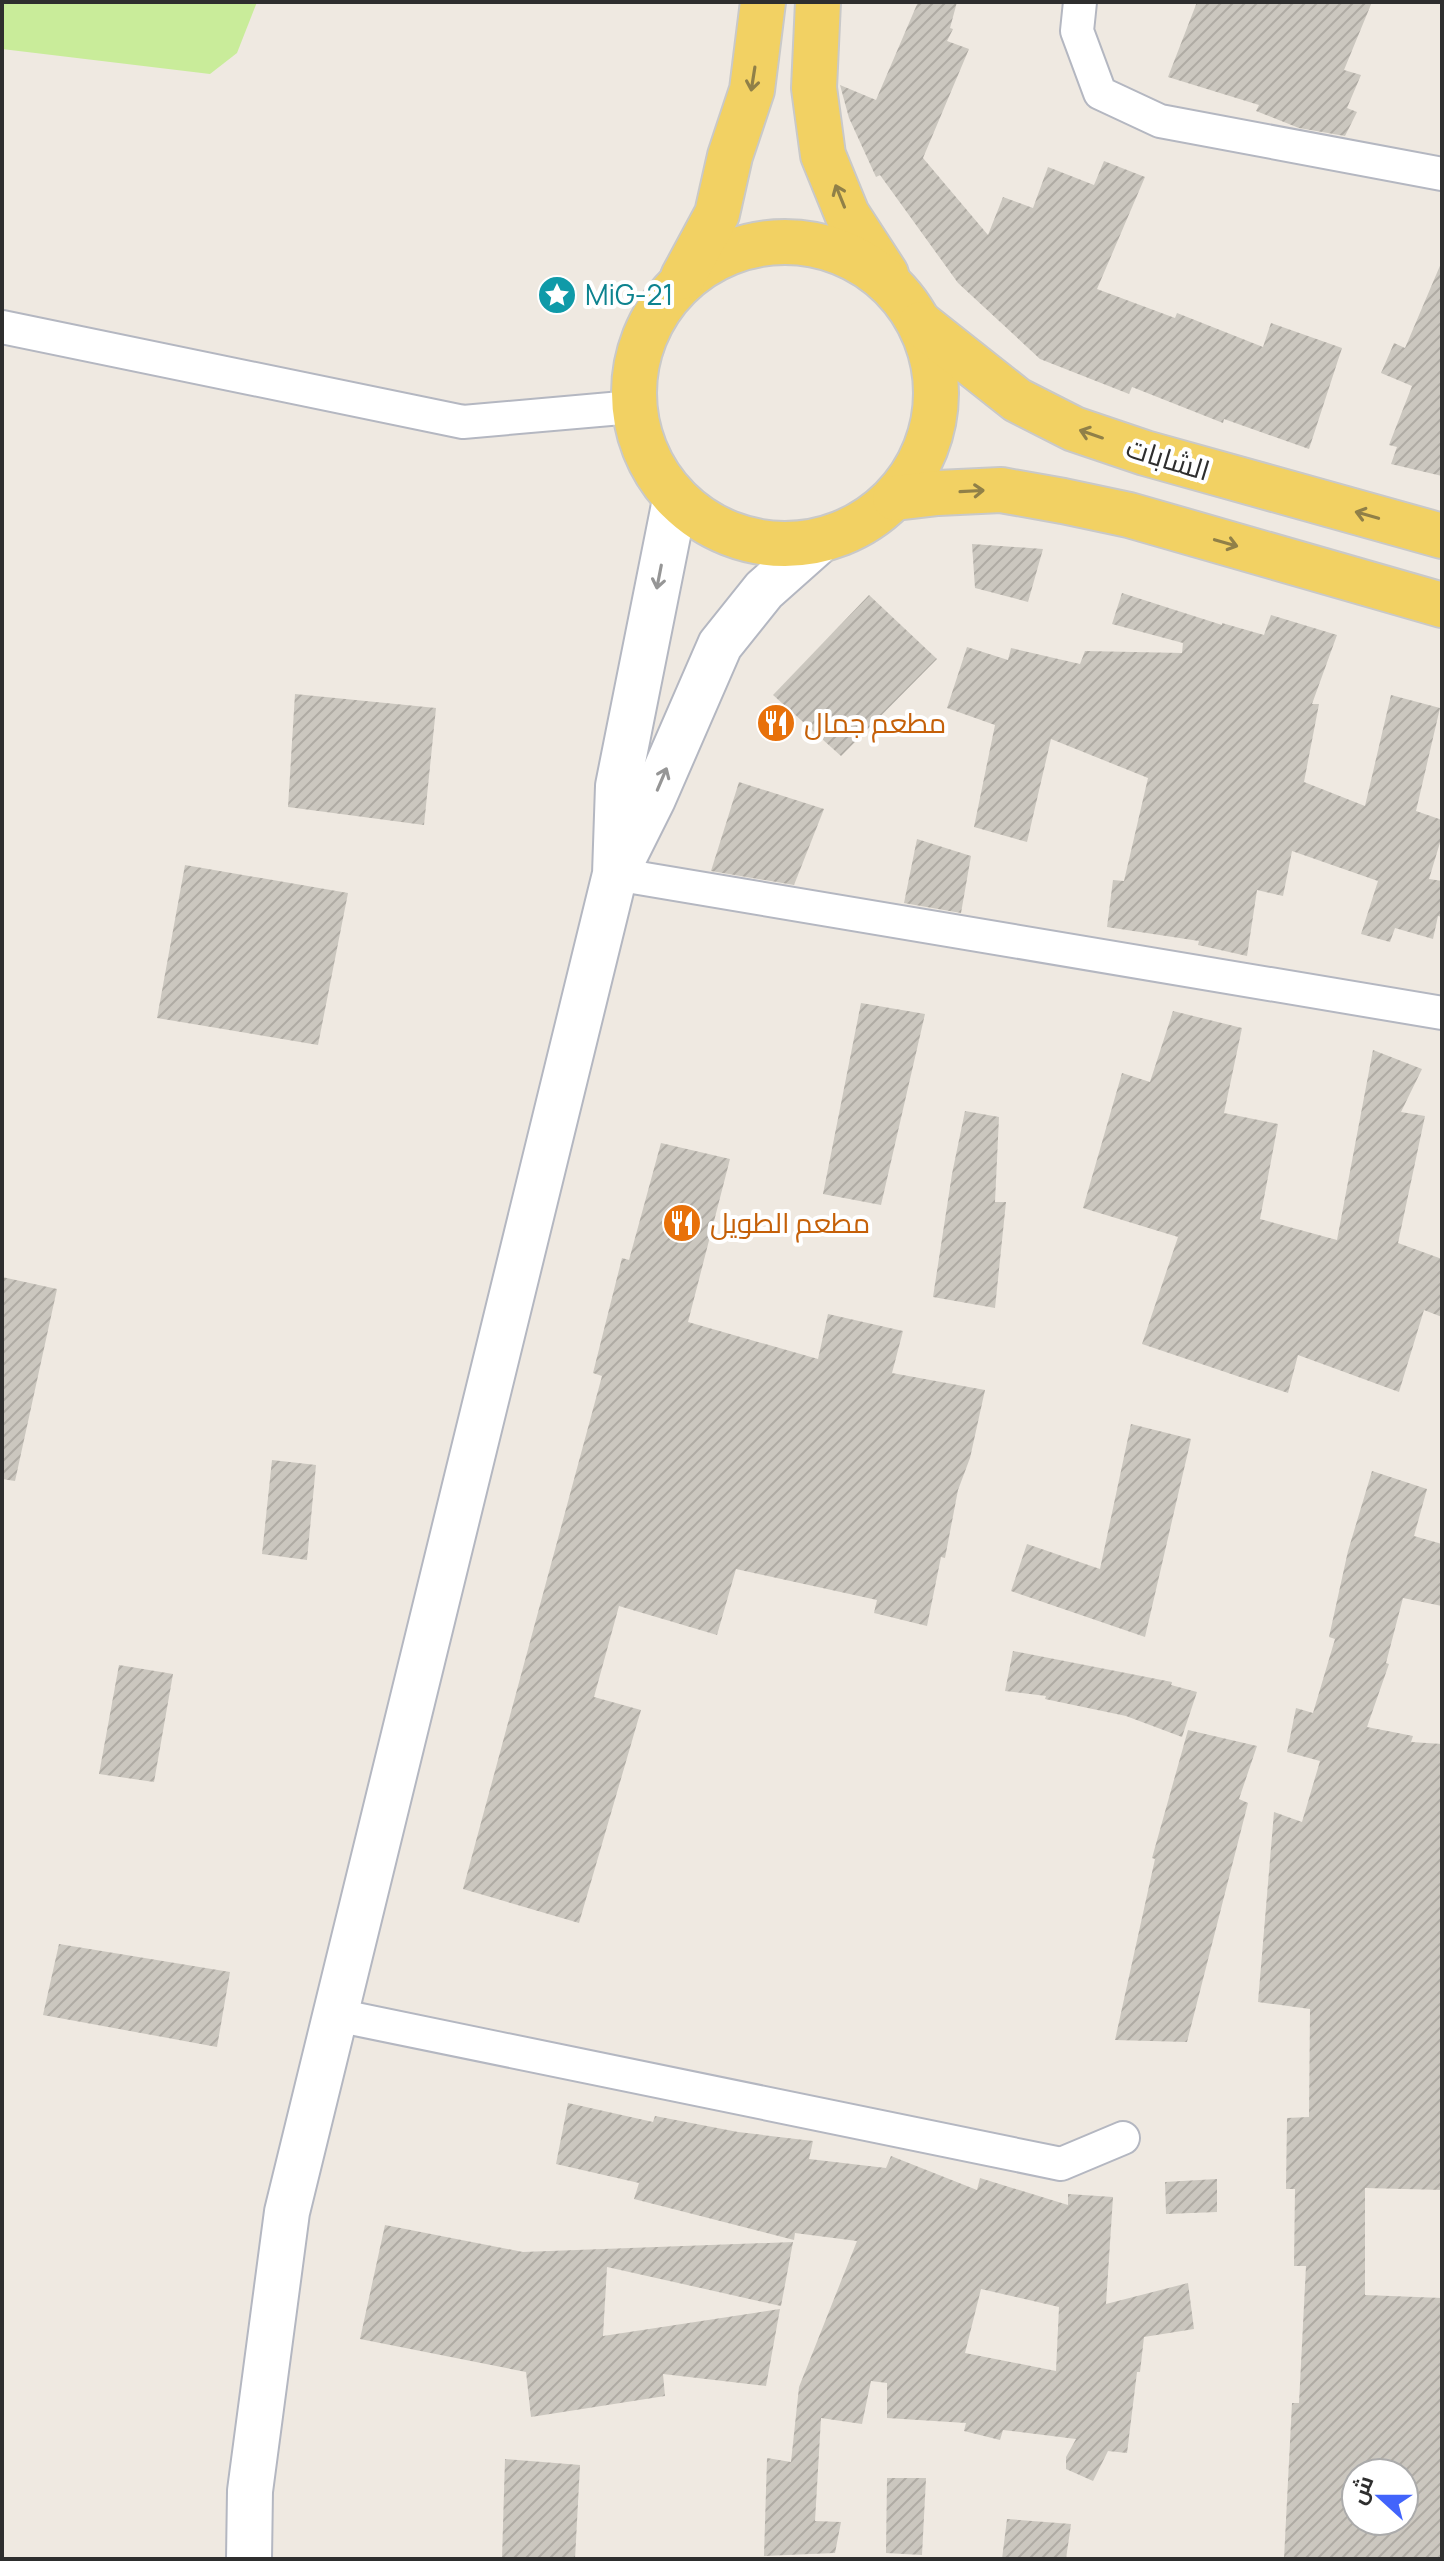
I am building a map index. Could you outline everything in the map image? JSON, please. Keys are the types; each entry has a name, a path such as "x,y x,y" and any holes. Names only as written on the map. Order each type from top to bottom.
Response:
{"main road":[{"path":"763,2 752,90 730,156 717,214 681,281 653,317 636,361 633,407 646,457 675,500 717,531 767,545 818,542 860,526 895,498 921,459 935,415 935,368 921,324 847,214 823,155 814,88 818,2"},
{"path":"681,281 720,255 766,241 813,243 857,258 894,286"},
{"name":"الشابات","path":"921,324 1017,400 1074,429 1145,453 1442,536"},
{"path":"895,498 1001,490 1063,501 1129,515 1442,605"},
{"path":"249,2559 250,2491 287,2212 615,874 618,786 675,500"},
{"path":"615,874 653,799 720,645 764,590 818,542"}],"street":[{"path":"1080,2 1077,31 1100,93 1160,121 1442,174"},
{"path":"2,327 463,422 633,407"},
{"path":"615,874 1442,1013"},
{"path":"336,2015 1061,2164 1123,2138"}],"green space":[{"path":"2,2 257,2 237,53 210,74 2,49"}],"building":[{"path":"918,2 957,2 950,28 953,29 947,41 969,49 923,158 988,235 1003,197 1033,208 1048,167 1094,185 1104,161 1145,177 1097,289 1175,318 1177,313 1263,347 1271,323 1342,348 1309,449 1224,419 1223,423 1132,387 1129,394 1040,359 958,283 880,175 876,177 849,118 840,85 876,100"},
{"path":"1197,2 1372,2 1344,70 1361,75 1347,108 1357,112 1345,136 1299,128 1256,111 1259,105 1168,77"},
{"path":"1442,261 1442,476 1391,464 1397,447 1389,445 1412,386 1381,373 1394,343 1405,348"},
{"path":"972,544 1043,549 1028,602 975,588"},
{"path":"1122,593 1264,635 1271,615 1337,635 1312,704 1319,704 1304,782 1365,806 1391,695 1440,708 1416,811 1442,820 1442,836 1429,879 1442,881 1442,917 1438,916 1433,939 1395,928 1390,942 1361,934 1378,881 1292,851 1283,896 1257,890 1247,956 1198,945 1199,941 1107,927 1113,880 1124,881 1148,778 1051,739 1027,842 974,827 995,725 947,708 967,647 1008,660 1011,648 1080,664 1085,651 1182,653 1183,643 1112,624"},
{"path":"869,595 937,659 841,756 773,695"},
{"path":"295,694 436,708 424,825 288,807"},
{"path":"739,782 824,809 794,885 711,871"},
{"path":"917,839 971,856 961,913 904,903"},
{"path":"185,865 348,893 318,1045 157,1018"},
{"path":"861,1003 925,1014 881,1205 823,1194"},
{"path":"1173,1011 1242,1028 1224,1113 1278,1124 1260,1219 1337,1240 1373,1050 1422,1069 1401,1112 1425,1116 1398,1243 1442,1259 1442,1317 1424,1310 1399,1392 1298,1355 1288,1393 1142,1344 1178,1237 1083,1208 1122,1073 1150,1082"},
{"path":"965,1111 999,1117 995,1202 1006,1202 995,1308 933,1297"},
{"path":"661,1143 730,1159 688,1322 818,1359 828,1314 903,1331 892,1373 985,1390 970,1458 958,1490 945,1558 941,1557 927,1626 874,1613 877,1600 736,1569 717,1635 619,1606 594,1697 641,1710 579,1923 463,1889 602,1376 593,1373 622,1258 629,1260"},
{"path":"2,1277 57,1289 15,1481 2,1479"},
{"path":"1131,1424 1191,1439 1145,1637 1011,1591 1027,1544 1100,1569"},
{"path":"272,1460 316,1465 307,1560 262,1554"},
{"path":"1372,1471 1427,1489 1414,1536 1442,1544 1442,1606 1403,1598 1386,1663 1389,1664 1367,1727 1413,1736 1411,1742 1442,1744 1442,2190 1365,2188 1365,2295 1442,2298 1442,2559 1284,2559 1292,2403 1299,2403 1306,2266 1294,2266 1295,2189 1286,2189 1287,2118 1309,2117 1310,2009 1258,2002 1274,1812 1302,1822 1320,1761 1287,1752 1296,1708 1313,1713 1335,1639 1329,1637 1348,1551"},
{"path":"1013,1651 1172,1682 1171,1685 1197,1692 1182,1737 1126,1716 1045,1699 1046,1696 1005,1691"},
{"path":"119,1665 173,1674 154,1782 99,1774"},
{"path":"1188,1730 1257,1746 1239,1799 1248,1803 1187,2042 1115,2040 1155,1859 1152,1858"},
{"path":"59,1944 230,1972 217,2047 43,2015"},
{"path":"568,2103 653,2122 655,2116 738,2132 813,2141 809,2159 886,2168 891,2156 977,2190 980,2178 1068,2205 1068,2194 1113,2197 1106,2304 1188,2283 1194,2329 1144,2337 1127,2453 1108,2451 1093,2481 1066,2469 1066,2457 1076,2439 1003,2430 1000,2440 964,2431 966,2423 887,2418 887,2383 871,2381 862,2424 821,2418 815,2521 841,2522 835,2553 764,2556 767,2458 791,2462 799,2387 857,2241 795,2233 794,2240 634,2199 639,2183 556,2164","holes":["981,2289 1059,2307 1056,2371 965,2353"]},
{"path":"1217,2179 1217,2212 1166,2214 1165,2182"},
{"path":"385,2225 523,2252 793,2242 781,2306 607,2267 603,2336 780,2309 766,2386 663,2374 665,2396 531,2417 526,2372 360,2339"},
{"path":"505,2459 580,2465 575,2559 502,2559"},
{"path":"887,2478 926,2478 922,2555 886,2553"},
{"path":"1007,2519 1071,2524 1066,2559 1002,2559"}],"place":[{"name":"MiG-21","path":"557,295"},
{"name":"مطعم جمال","path":"776,723"},
{"name":"مطعم الطويل","path":"682,1223"}]}
